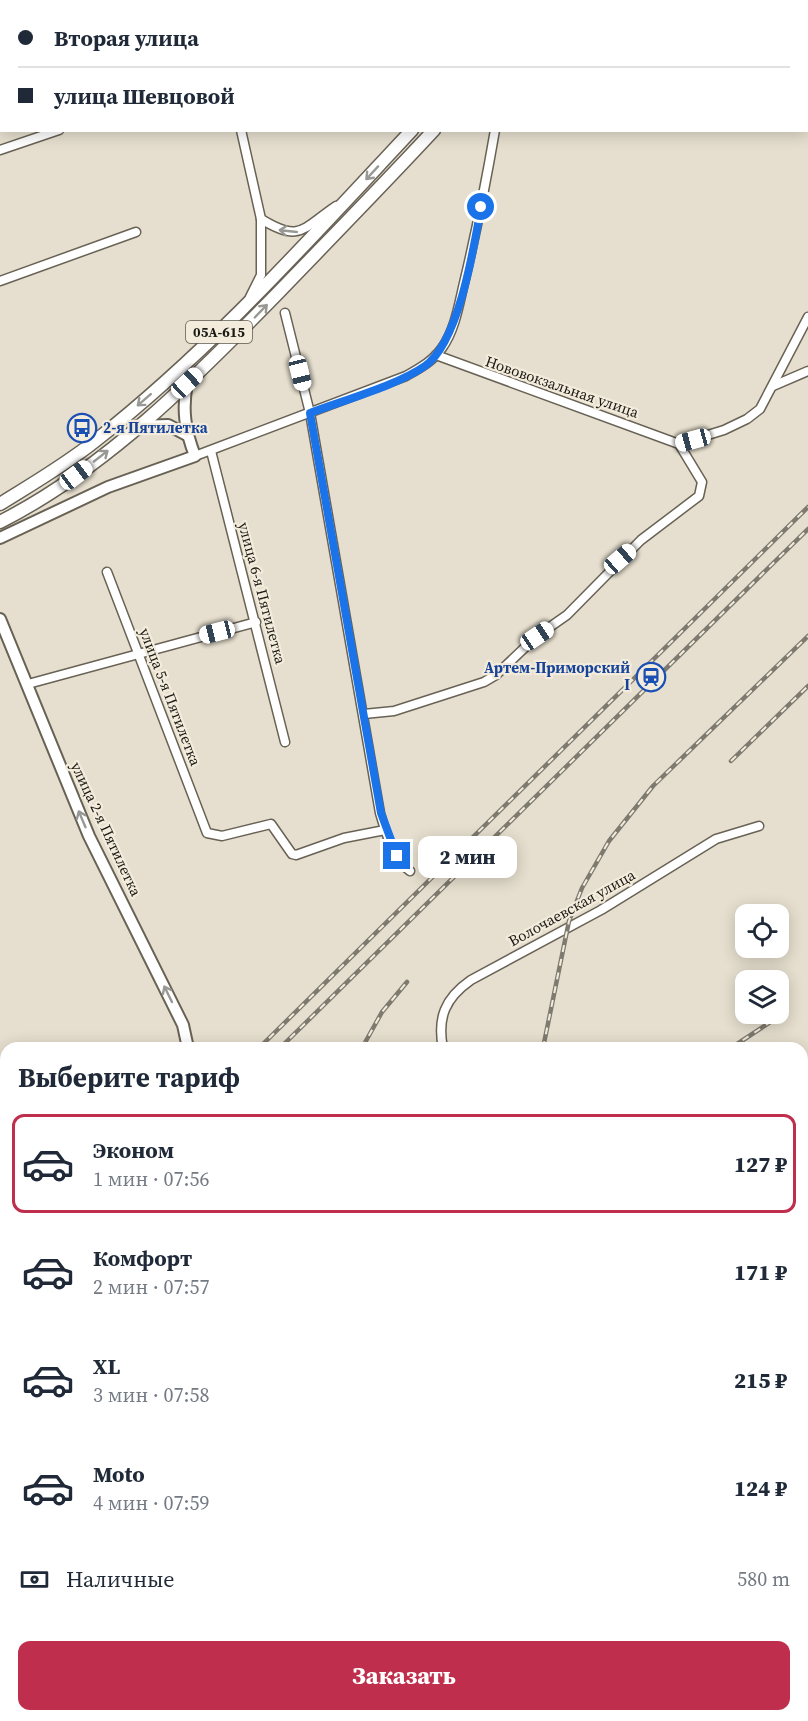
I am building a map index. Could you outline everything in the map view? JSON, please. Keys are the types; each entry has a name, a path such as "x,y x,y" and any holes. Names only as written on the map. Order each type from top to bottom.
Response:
{"highway":[{"name":"05А-615","path":"0,504 93,443 164,383 230,321 410,132"},
{"name":"05А-615","path":"0,522 63,485 187,383 304,268 432,132"}],"main road":[{"path":"0,538 108,487 195,456 187,435 183,410 187,383"},
{"path":"137,426 168,425 187,435"},
{"name":"улица 2-я Пятилетка","path":"0,619 89,836 183,1025 187,1042"}],"street":[{"path":"0,150 53,132"},
{"path":"241,132 261,219 263,259 261,275 248,300"},
{"path":"195,456 406,376 426,365 436,355 449,335 457,313 478,226 495,132"},
{"path":"261,219 281,232 296,233 349,197"},
{"path":"0,281 136,232"},
{"path":"285,313 310,413 385,830 401,865 410,871"},
{"path":"364,714 394,711 496,675 537,636 567,615 596,588 620,559 699,496 702,482 679,444 707,437 747,419 760,409 808,316"},
{"name":"Нововокзальная улица","path":"436,355 679,444"},
{"path":"773,386 808,371"},
{"name":"улица 6-я Пятилетка","path":"211,451 285,742"},
{"name":"улица 5-я Пятилетка","path":"107,572 207,833 222,836 271,824 292,854 296,855 344,838 385,830"},
{"path":"28,684 138,652 256,622"},
{"name":"Волочаевская улица","path":"442,1042 439,1031 447,1003 456,990 601,910 716,839 759,826"}],"railway":[{"path":"265,1042 808,507"},
{"path":"286,1042 808,529"},
{"path":"544,1042 569,921 582,888 609,841 653,786 808,636"},
{"path":"731,761 808,686"},
{"path":"365,1042 382,1012 407,982"},
{"path":"740,1042 767,1024"}],"place":[{"name":"2-я Пятилетка","path":"82,428"},
{"name":"Артем-Приморский I","path":"651,677"}],"route":[{"path":"397,856 385,830 381,813 310,413 406,376 426,365 444,346 457,313 481,207"}]}
